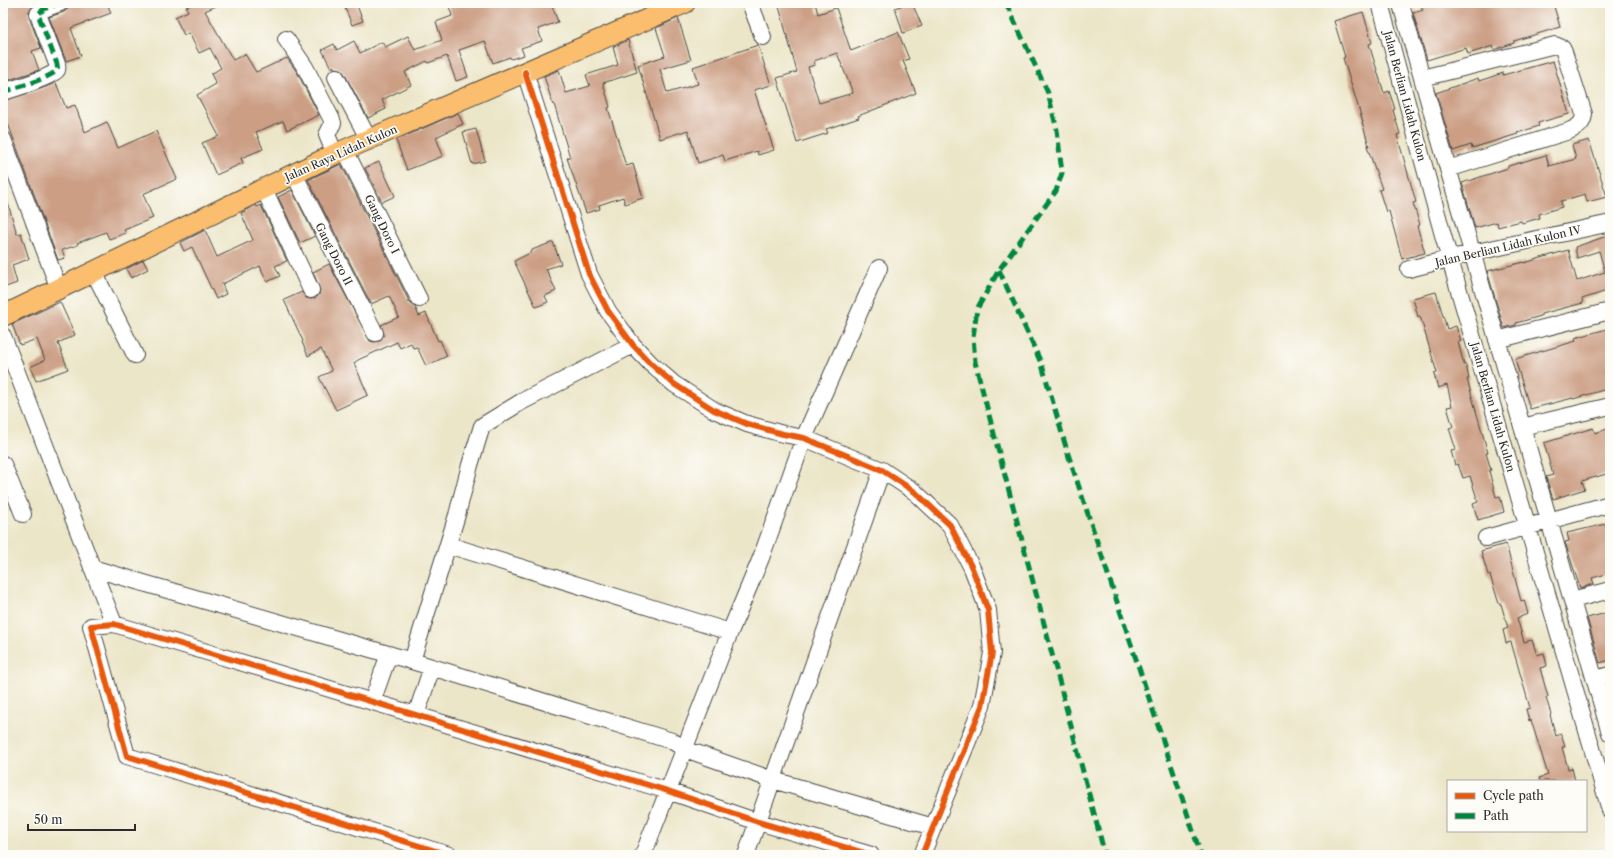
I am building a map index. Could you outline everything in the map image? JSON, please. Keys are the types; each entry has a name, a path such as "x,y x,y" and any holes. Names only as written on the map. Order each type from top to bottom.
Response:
{"main road":[{"name":"Jalan Raya Lidah Kulon","path":"3,316 340,152 685,3"}],"street":[{"path":"3,92 41,79 56,71 58,68 38,14 44,9 60,3"},
{"path":"750,3 763,37"},
{"name":"Jalan Berlian Lidah Kulon","path":"1380,3 1450,259 1610,810"},
{"name":"Jalan Berlian Lidah Kulon","path":"1402,3 1402,8 1610,733"},
{"name":"Gang Doro I","path":"286,39 304,67 331,118 332,123 327,135 340,152 419,299"},
{"path":"1422,78 1555,45 1562,48 1564,52 1584,114 1583,121 1580,125 1569,131 1448,169"},
{"path":"525,72 589,274 608,311 633,345 651,364 674,384 714,410 747,424 804,438 882,470 915,492 950,525 972,568 988,610 992,653 982,706 922,855"},
{"path":"336,76 369,140"},
{"path":"3,139 59,289"},
{"name":"Gang Doro II","path":"294,174 375,333"},
{"path":"264,189 311,290"},
{"name":"Jalan Berlian Lidah Kulon IV","path":"1409,269 1472,253 1606,224"},
{"path":"643,855 730,632 761,558 804,438 879,268"},
{"path":"94,272 135,355"},
{"path":"1497,340 1610,311"},
{"path":"3,336 114,624"},
{"path":"412,661 448,545 482,426 522,402 633,345"},
{"path":"1522,427 1610,406"},
{"path":"3,464 23,514"},
{"path":"746,855 882,470"},
{"path":"1486,538 1610,504"},
{"path":"448,545 730,632"},
{"path":"92,568 432,667 672,741 685,749 773,780 933,827"},
{"path":"1572,600 1610,590"},
{"path":"449,855 127,756 92,626 114,624 668,791 758,822 871,855"},
{"path":"372,702 389,654"},
{"path":"416,715 432,667"},
{"path":"1595,679 1610,674"}],"building":[{"path":"3,3 36,3 29,11 29,17 41,48 32,51 39,70 3,82"},
{"path":"69,3 107,3 111,13 71,28 81,56 66,61 49,17 64,12 68,9"},
{"path":"195,3 222,3 205,11 233,60 245,54 256,72 287,58 297,72 319,115 287,130 283,121 256,132 263,149 241,158 243,163 216,175 202,143 219,136 197,95 216,84 211,74 221,68 210,48 199,53 189,33 184,35 175,17 188,11 186,7"},
{"path":"343,3 356,3 363,21 352,25"},
{"path":"448,3 551,3 558,22 538,29 542,41 521,48 524,55 511,59 510,57 493,63 485,41 459,50 468,77 456,81 447,56 428,63 427,61 405,72 411,85 382,100 386,109 368,118 344,73 341,69 334,68 333,66 331,68 322,50 334,44 337,50 354,41 360,53 382,42 385,47 408,36 415,50 442,40 436,22 452,16"},
{"path":"778,3 815,3 818,14 836,8 851,51 898,32 909,59 903,61 916,93 858,116 859,118 826,129 828,133 797,143 777,78 797,72","holes":["837,53 853,93 819,103 808,67 815,65 814,61"]},
{"path":"912,3 922,26 903,33 895,8"},
{"path":"1420,3 1553,3 1560,27 1514,41 1514,43 1494,50 1493,46 1468,54 1466,48 1427,60 1413,13 1423,10"},
{"path":"1363,12 1372,43 1369,44 1384,93 1389,91 1395,109 1393,110 1400,134 1397,135 1416,202 1413,203 1420,225 1417,226 1425,253 1402,259 1389,211 1386,212 1379,190 1382,189 1367,146 1369,146 1363,122 1343,58 1345,57 1334,21"},
{"path":"678,18 691,60 660,69 667,93 698,84 693,67 758,45 771,85 754,90 774,150 758,155 757,151 725,161 723,155 698,163 688,130 660,139 638,65 665,56 656,28"},
{"path":"628,40 637,72 603,83 610,107 608,108 626,166 633,164 643,198 625,204 623,197 599,205 600,209 586,213 567,158 570,157 544,76 559,70 566,93 590,86 586,75 618,65 613,47"},
{"path":"1553,61 1569,114 1538,123 1539,126 1517,133 1518,134 1472,148 1471,145 1453,151 1436,93 1478,78 1479,81 1503,73 1503,75"},
{"path":"56,83 66,108 75,105 85,132 107,122 118,148 156,131 177,179 143,194 153,218 124,230 126,233 109,239 106,232 77,243 78,245 62,250 65,258 58,260 6,118 3,119 3,101"},
{"path":"458,113 463,124 436,137 443,156 407,170 396,140"},
{"path":"476,129 485,161 472,164 463,132"},
{"path":"1589,140 1607,197 1587,202 1585,194 1561,201 1562,207 1539,214 1540,218 1498,227 1497,222 1475,228 1462,183 1508,168 1508,166 1546,155 1549,166 1576,159 1572,145"},
{"path":"379,162 395,196 382,202 365,168"},
{"path":"341,164 410,303 415,307 419,316 426,313 438,341 440,340 447,356 426,366 417,347 413,348 411,343 400,348 397,342 358,360 354,363 368,395 336,410 319,377 332,371 321,349 308,356 302,342 303,341 284,300 302,292 306,298 311,299 319,295 320,290 313,272 329,264 370,341 380,341 384,334 381,325 399,317 389,296 371,304 308,180"},
{"path":"292,190 315,236 300,243 278,197"},
{"path":"3,197 6,197 17,234 21,233 29,259 12,265 17,283 3,288"},
{"path":"256,205 257,207 261,205 287,261 275,266 280,276 267,282 260,266 222,284 226,294 216,299 192,247 184,251 180,243 205,230 217,257 253,240 241,213"},
{"path":"1610,235 1610,290 1582,299 1583,303 1541,314 1541,316 1504,328 1487,271 1524,263 1568,250 1577,281 1605,272 1599,251 1577,258 1575,247"},
{"path":"553,242 561,264 546,269 556,291 545,296 548,302 536,307 514,261 532,252 532,250"},
{"path":"143,260 148,269 131,278 126,269"},
{"path":"1436,292 1447,329 1456,326 1461,341 1458,342 1464,365 1466,365 1469,379 1467,379 1488,453 1486,453 1491,470 1489,471 1496,497 1500,496 1504,512 1478,520 1473,504 1478,502 1470,476 1463,478 1458,464 1455,465 1451,451 1456,450 1449,428 1453,427 1447,407 1452,406 1447,385 1438,388 1434,374 1437,373 1413,298"},
{"path":"60,302 75,335 58,343 68,369 36,381 30,367 45,360 37,339 20,345 12,324"},
{"path":"1610,328 1610,388 1573,399 1530,409 1515,359 1576,341 1575,338"},
{"path":"1593,428 1595,433 1610,428 1610,473 1582,481 1585,489 1553,499 1546,477 1553,475 1544,443"},
{"path":"1610,523 1610,573 1592,578 1594,584 1580,588 1565,542 1569,541 1567,533"},
{"path":"1506,544 1521,601 1524,600 1528,614 1517,618 1524,642 1532,640 1537,655 1544,653 1547,666 1540,668 1548,697 1546,698 1551,714 1550,715 1556,736 1561,734 1565,747 1562,747 1568,769 1572,768 1575,780 1540,780 1539,778 1548,775 1531,720 1529,721 1526,709 1530,708 1511,642 1506,643 1503,630 1508,628 1501,604 1499,604 1490,575 1488,575 1481,551"},
{"path":"1610,612 1610,660 1600,663 1587,618"}],"marked path":[{"path":"3,92 41,79 57,70 57,64 38,14 44,9 60,3"},
{"path":"1006,3 1048,93 1057,130 1062,173 1056,191 999,270 977,309 973,337 975,362 1105,855"},
{"path":"999,270 1042,365 1068,454 1201,855"}],"cycle path":[{"path":"525,72 589,274 608,311 633,345 651,364 674,384 714,410 747,424 804,438 882,470 915,492 950,525 972,568 988,610 992,653 982,706 922,855"},
{"path":"449,855 127,756 91,626 114,624 668,791 758,822 871,855"}]}
